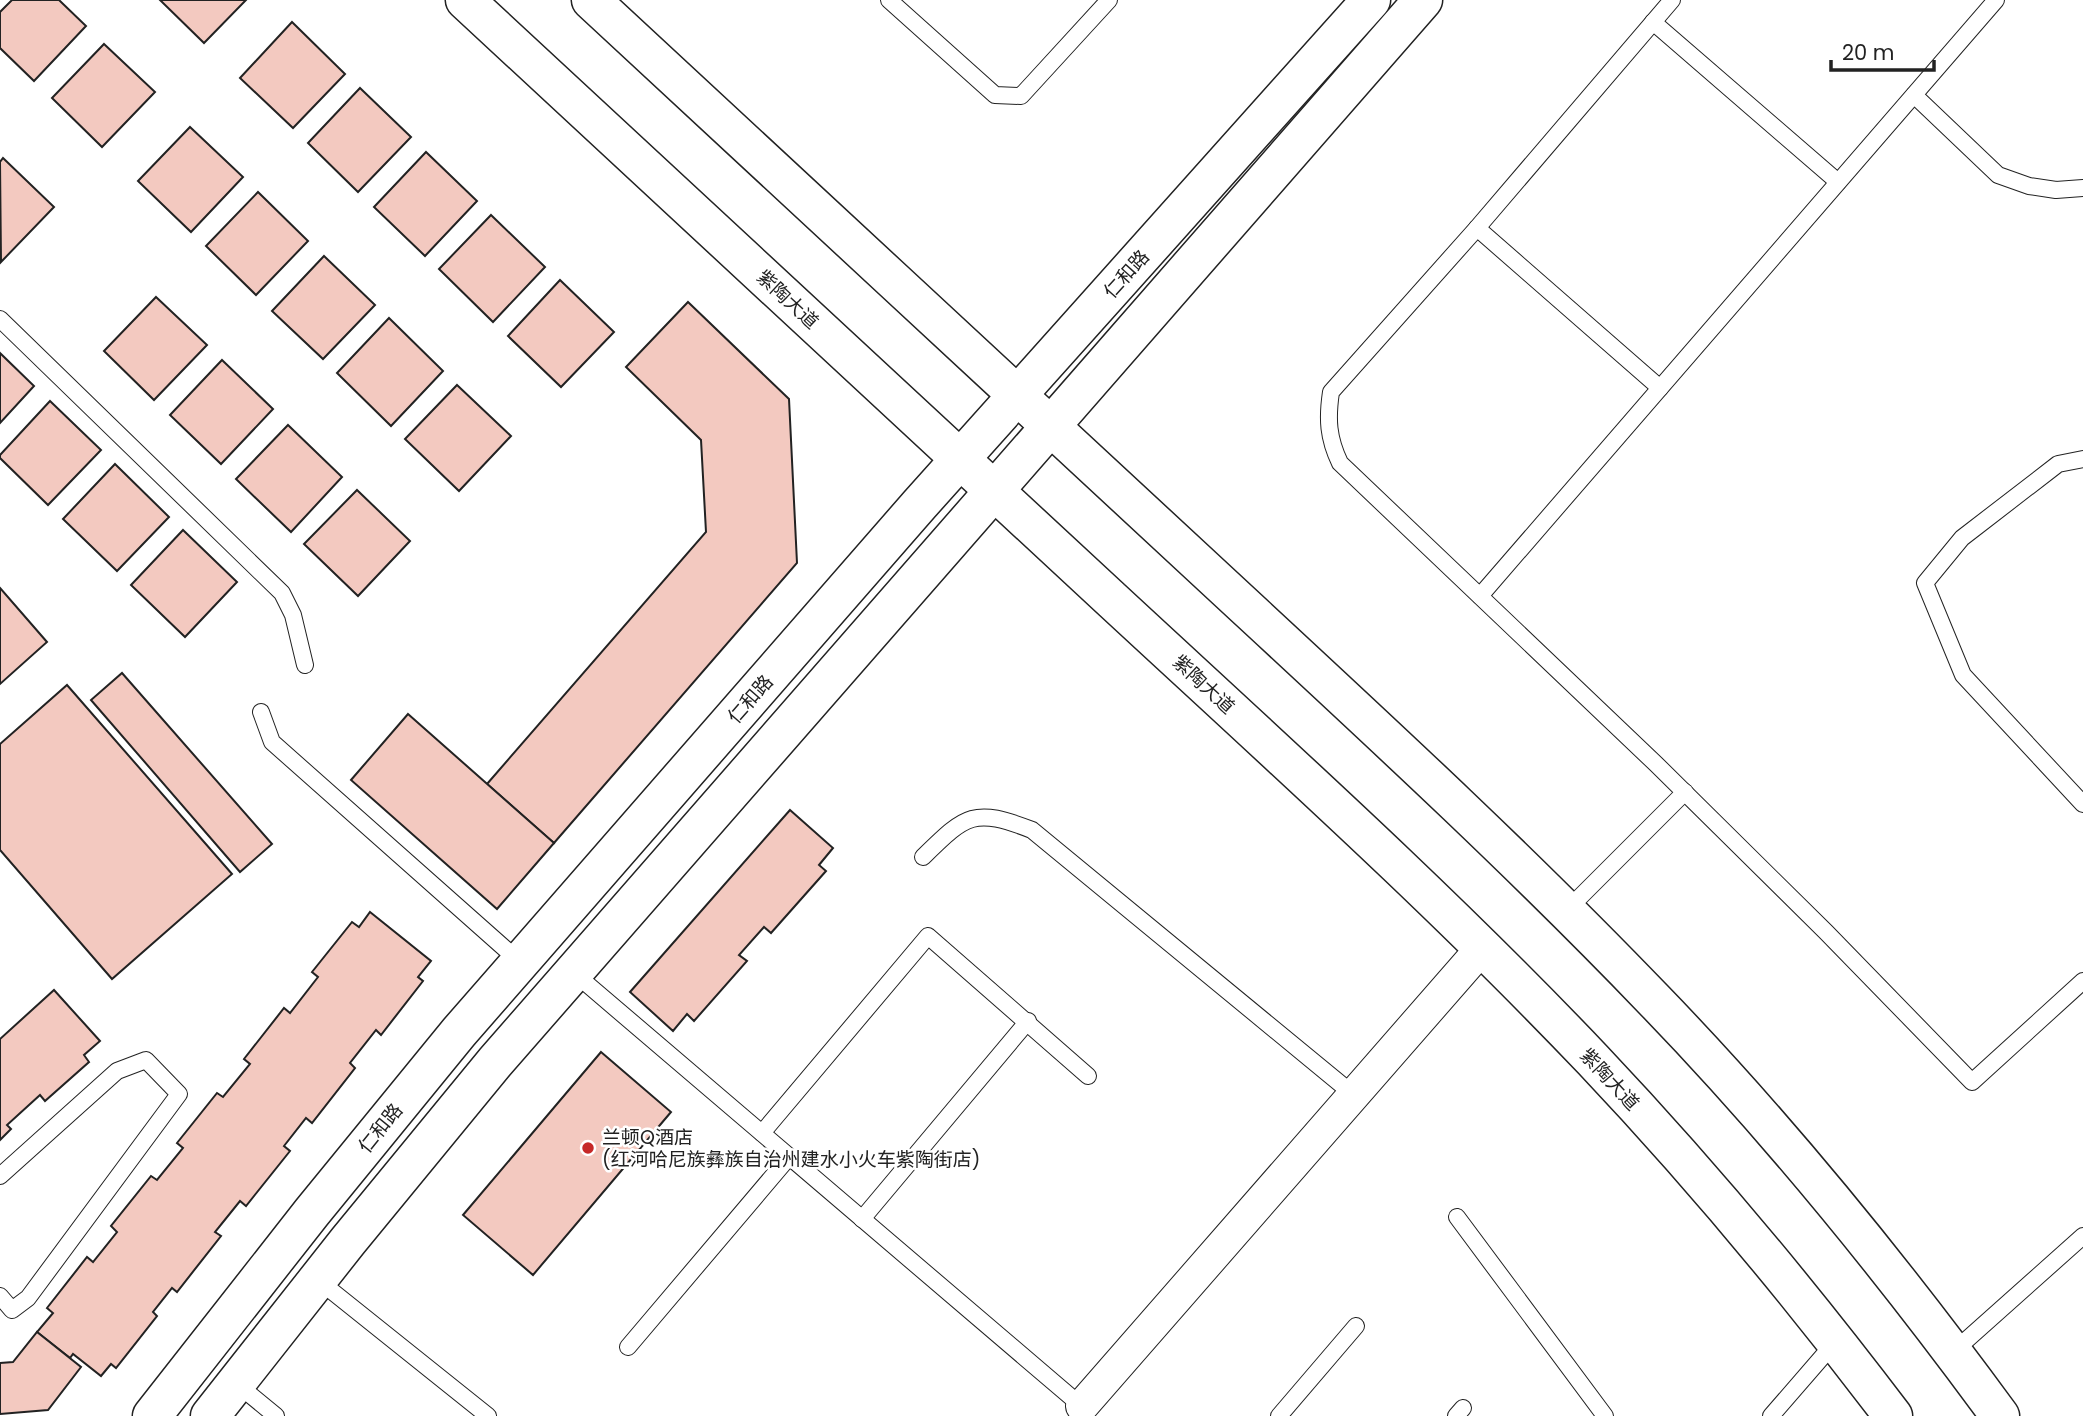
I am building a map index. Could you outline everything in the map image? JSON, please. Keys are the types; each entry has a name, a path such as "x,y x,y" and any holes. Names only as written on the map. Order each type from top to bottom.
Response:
{"main road":[{"name":"紫陶大道","path":"465,0 1274,749 1482,948 1594,1061 1691,1167 1836,1341 1893,1416"},
{"path":"591,0 1332,687 1656,1001 1829,1195 2000,1416"},
{"name":"仁和路","path":"152,1416 459,1032 961,459 1371,0"},
{"path":"210,1416 495,1062 1423,0"}],"street":[{"path":"1087,1411 1353,1095 1482,948"}],"lane":[{"path":"889,0 995,95 1021,96 1109,0"},
{"path":"1672,0 1477,228 1331,392 1328,428 1332,446 1340,463 1685,792 1972,1082 2083,981"},
{"path":"1480,596 1996,0"},
{"path":"1653,22 1838,182"},
{"path":"1914,95 1998,175 2029,186 2056,190 2083,188"},
{"path":"1477,228 1660,388"},
{"path":"0,319 282,593 293,615 305,666"},
{"path":"2083,459 2058,464 1962,538 1925,583 1962,675 2083,804"},
{"path":"261,712 272,742 520,962"},
{"path":"1566,911 1685,792"},
{"path":"923,857 955,825 979,817 1004,819 1032,830 1353,1095"},
{"path":"762,1133 928,936 1088,1076"},
{"path":"573,972 1087,1411"},
{"path":"862,1219 1028,1021"},
{"path":"0,1175 117,1071 146,1059 179,1094 28,1298 12,1310 0,1296"},
{"path":"628,1348 789,1157"},
{"path":"1457,1217 1605,1416"},
{"path":"1952,1352 2083,1236"},
{"path":"318,1280 488,1416"},
{"path":"1279,1416 1356,1326"},
{"path":"1771,1416 1836,1341"},
{"path":"236,1383 276,1416"}],"building":[{"path":"12,0 59,0 86,26 34,81 0,48 0,12"},
{"path":"160,0 246,0 204,43"},
{"path":"292,22 345,74 293,128 240,78"},
{"path":"104,44 155,92 102,147 52,98"},
{"path":"360,88 411,137 358,192 308,143"},
{"path":"190,127 243,177 191,232 138,181"},
{"path":"426,152 477,201 425,256 374,207"},
{"path":"3,158 54,207 1,262 0,162"},
{"path":"258,192 308,241 256,295 206,246"},
{"path":"491,215 545,267 493,322 439,269"},
{"path":"324,256 375,305 323,359 272,311"},
{"path":"560,280 614,332 561,387 508,336"},
{"path":"156,297 207,345 154,400 104,351"},
{"path":"688,302 789,399 797,563 554,843 487,784 706,532 701,440 626,367"},
{"path":"389,318 443,371 391,426 337,373"},
{"path":"0,353 34,386 0,423"},
{"path":"222,360 273,409 221,464 170,415"},
{"path":"457,385 511,436 459,491 405,439"},
{"path":"50,401 101,450 48,505 0,455"},
{"path":"288,425 342,477 291,532 236,479"},
{"path":"115,464 169,517 117,571 63,519"},
{"path":"357,490 410,541 358,596 304,544"},
{"path":"183,530 237,582 185,637 131,585"},
{"path":"0,588 47,642 0,684"},
{"path":"122,673 272,844 240,872 91,700"},
{"path":"67,685 232,874 112,979 0,850 0,744"},
{"path":"408,714 554,843 497,909 351,780"},
{"path":"790,810 833,848 819,865 826,871 771,933 764,927 739,955 747,961 694,1021 687,1014 673,1031 630,992"},
{"path":"370,912 431,961 418,977 423,981 381,1035 376,1030 350,1063 355,1068 312,1123 306,1118 284,1146 290,1151 246,1206 240,1201 215,1232 221,1236 177,1292 172,1288 153,1312 157,1316 116,1368 111,1364 101,1376 73,1354 70,1358 37,1332 53,1313 47,1308 87,1257 93,1262 117,1232 111,1226 151,1176 157,1180 183,1148 177,1143 217,1093 223,1097 250,1064 244,1059 284,1008 290,1013 318,977 312,972 352,922 359,927"},
{"path":"54,990 100,1041 84,1055 89,1062 45,1101 40,1095 7,1125 11,1129 0,1140 0,1039"},
{"path":"601,1052 671,1112 533,1275 463,1215"},
{"path":"37,1332 81,1367 48,1410 0,1414 0,1363 13,1362"}],"place":[{"name":"兰顿Q酒店 (红河哈尼族彝族自治州建水小火车紫陶街店)","path":"588,1148"}]}
